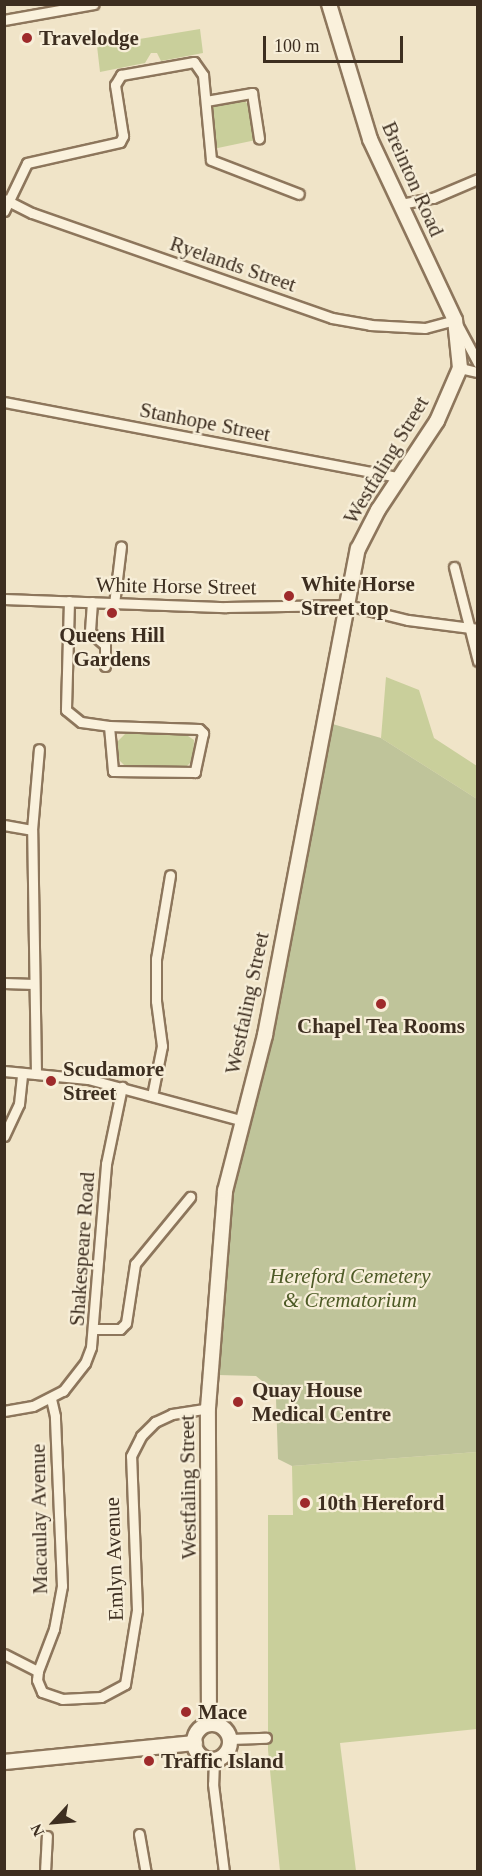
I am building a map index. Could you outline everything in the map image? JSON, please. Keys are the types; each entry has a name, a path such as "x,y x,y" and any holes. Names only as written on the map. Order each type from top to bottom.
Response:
{"street":[{"path":"4,20 94,4"},
{"name":"Breinton Road","path":"329,4 370,139 477,363"},
{"path":"4,212 7,199 27,163 120,142 123,136 115,85 121,75 194,62 203,75 208,153 214,163 299,194"},
{"path":"206,101 252,93 259,138"},
{"path":"400,204 432,198 477,179"},
{"name":"Ryelands Street","path":"7,199 32,213 332,318 370,325 425,328 455,320"},
{"name":"Westfaling Street","path":"209,1724 208,1408 219,1230 240,1120 264,1035 347,605 366,531 437,421 460,368 455,320"},
{"path":"460,368 477,372"},
{"name":"Stanhope Street","path":"4,402 399,477"},
{"path":"114,604 121,546"},
{"path":"454,567 473,629 477,661"},
{"name":"White Horse Street","path":"4,599 114,604 347,605 473,629"},
{"path":"69,601 66,710 81,722 109,726 201,730 195,772 113,771 109,726"},
{"path":"92,602 90,632 105,645 105,666"},
{"path":"36,1074 32,830 39,749"},
{"path":"4,825 32,830"},
{"path":"152,1096 162,1046 156,1001 156,959 170,875"},
{"path":"4,983 34,984"},
{"path":"4,1071 88,1079 240,1120"},
{"path":"4,1136 19,1104 22,1073"},
{"name":"Shakespeare Road","path":"51,1399 73,1381 85,1363 95,1329 106,1164 122,1087"},
{"path":"95,1329 120,1329 126,1323 135,1264 190,1197"},
{"path":"4,1411 51,1399"},
{"name":"Macaulay Avenue","path":"38,1671 54,1629 62,1586 55,1416 51,1399"},
{"name":"Emlyn Avenue","path":"38,1671 37,1680 42,1692 62,1699 101,1697 125,1684 137,1610 131,1456 141,1436 155,1422 172,1414 208,1408"},
{"path":"4,1654 38,1671"},
{"path":"209,1724 221,1726 230,1739 227,1752 214,1760 202,1756 195,1743 198,1731 209,1724"},
{"path":"230,1739 266,1738"},
{"path":"4,1762 195,1743"},
{"path":"214,1760 213,1784 224,1872"},
{"path":"139,1834 146,1872"},
{"path":"45,1872 47,1836"}],"green space":[{"path":"200,29 203,53 161,61 157,53 151,53 145,63 100,72 97,46"},
{"path":"244,100 251,108 256,140 213,149 208,110 215,105"},
{"path":"386,677 419,690 434,738 477,766 477,799 381,738"},
{"name":"Hereford Cemetery & Crematorium","path":"329,723 381,738 477,799 477,1452 292,1466 278,1459 276,1399 268,1386 256,1376 218,1375 222,1287 232,1203 243,1138 271,1046"},
{"path":"127,732 182,732 194,740 193,760 186,767 126,767 115,756 115,744"},
{"path":"477,1452 477,1729 340,1743 356,1871 280,1871 268,1750 268,1515 293,1515 292,1466"}],"place":[{"name":"Travelodge","path":"27,38"},
{"name":"White Horse Street top","path":"289,596"},
{"name":"Queens Hill Gardens","path":"112,613"},
{"name":"Chapel Tea Rooms","path":"381,1004"},
{"name":"Scudamore Street","path":"51,1081"},
{"name":"Quay House Medical Centre","path":"238,1402"},
{"name":"10th Hereford","path":"305,1503"},
{"name":"Mace","path":"186,1712"},
{"name":"Traffic Island","path":"149,1761"}]}
